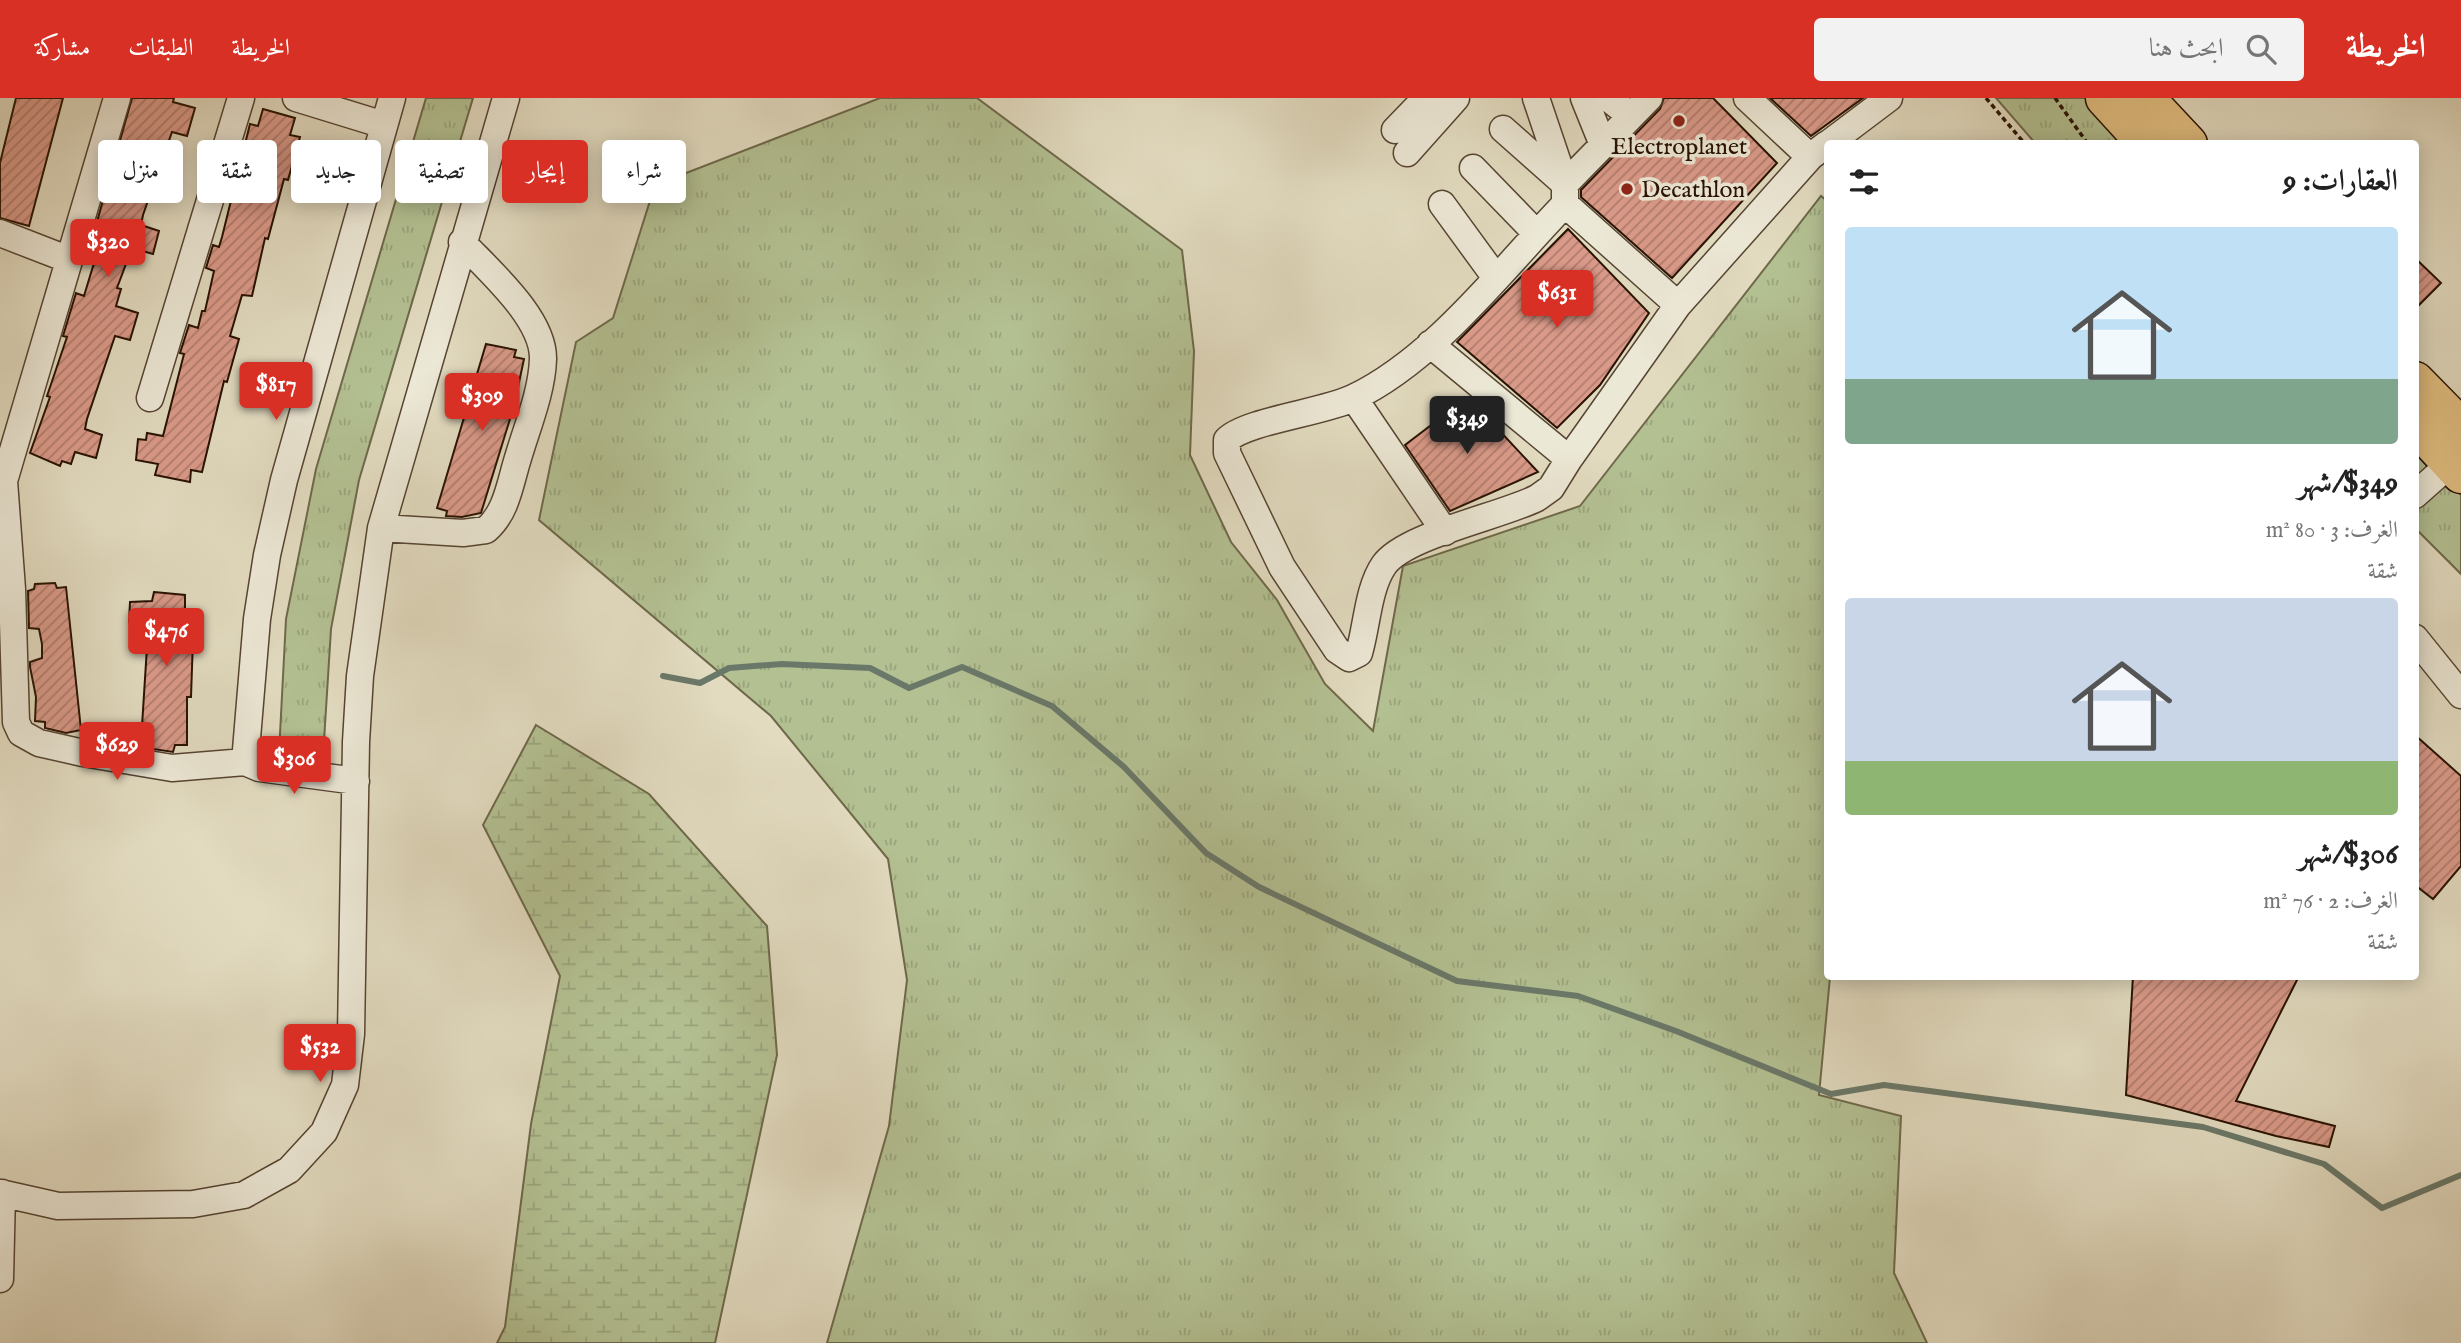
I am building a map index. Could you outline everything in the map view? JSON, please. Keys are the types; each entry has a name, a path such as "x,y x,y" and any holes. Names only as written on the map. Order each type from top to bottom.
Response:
{"highway":[{"path":"2105,98 2143,140"},
{"path":"2145,98 2184,140"},
{"path":"2419,388 2458,455"},
{"path":"2419,428 2458,455"}],"street":[{"path":"117,98 2,479 12,589 13,698 16,722 21,733 39,743 172,768 245,762 259,768 356,781"},
{"path":"150,398 241,98"},
{"path":"296,98 384,125"},
{"path":"245,762 257,619 267,555 284,480 392,98"},
{"path":"0,1279 1,1193 58,1206 193,1204 244,1195 289,1170 324,1132 345,1085 351,1034 360,676 381,528 506,98"},
{"path":"1395,130 1426,98"},
{"path":"1407,153 1456,98"},
{"path":"1536,98 1565,194"},
{"path":"1584,98 1603,145"},
{"path":"1608,98 1640,107 1603,145 1536,233 1496,278 1430,344 1354,398 1245,429 1231,435 1225,446 1282,567 1337,650 1349,658 1359,653 1378,578 1385,563 1399,552 1445,532 1519,507 1551,488 1678,305 1821,148 1747,98"},
{"path":"1832,140 1889,98"},
{"path":"1503,129 1678,305"},
{"path":"1473,168 1536,233"},
{"path":"1442,204 1496,278"},
{"path":"0,233 68,259"},
{"path":"381,528 463,533 486,530 502,510 533,408 542,372 542,346 514,297 462,242"},
{"path":"1430,344 1569,460"},
{"path":"1354,398 1445,532"},
{"path":"2419,491 2458,455"},
{"path":"2419,643 2461,695"},
{"path":"0,1222 58,1206"}],"path":[{"path":"1986,98 2022,140"},
{"path":"2055,98 2085,140"}],"green space":[{"path":"426,98 473,98 460,140 414,140"},
{"path":"880,98 977,98 1182,250 1194,351 1190,455 1231,542 1277,600 1325,684 1373,731 1403,566 1580,506 1821,196 1824,198 1824,980 1830,980 1819,1095 1901,1116 1894,1273 1927,1343 827,1343 889,1126 907,980 888,859 771,716 539,520 576,342 613,318 649,203 686,203 686,173"},
{"path":"1996,98 2092,98 2131,140 2032,140"},
{"path":"395,203 442,203 359,480 331,629 323,757 279,753 286,619 316,469"},
{"path":"2419,450 2461,495 2461,574 2419,532"},
{"path":"536,725 649,794 767,926 777,1055 715,1343 497,1343 505,1327 531,1124 560,976 483,825"}],"building":[{"path":"16,98 63,98 29,226 0,218 0,163"},
{"path":"132,98 174,98 173,102 195,108 187,136 172,132 169,140 120,140"},
{"path":"1664,98 1713,98 1777,163 1672,278 1581,197 1581,190 1660,109"},
{"path":"1770,98 1863,98 1811,136"},
{"path":"263,109 295,118 290,135 300,137 299,140 291,140 291,169 288,180 284,179 268,239 265,238 252,296 242,295 230,336 239,339 227,382 224,381 202,472 191,470 190,482 155,475 158,464 136,460 138,439 146,440 147,433 163,436 184,354 180,353 189,325 198,328 202,311 205,311 214,271 206,268 213,245 219,247 230,203 277,203 277,140 246,140 250,124 258,126"},
{"path":"102,203 147,203 141,225 159,231 153,254 132,248 117,288 121,289 116,306 138,313 130,340 115,336 87,419 85,429 102,435 96,458 75,452 71,464 62,461 60,466 30,453 50,397 47,396 67,337 63,336 76,293 84,296 97,253 89,250"},
{"path":"1568,229 1649,313 1600,385 1557,428 1457,342"},
{"path":"2419,262 2441,283 2419,305"},
{"path":"486,344 516,350 514,357 524,359 514,406 481,513 462,517 446,516 447,511 437,508"},
{"path":"1468,397 1538,472 1450,511 1405,445"},
{"path":"55,583 57,588 66,587 81,730 66,733 45,728 45,722 35,721 36,697 30,667 30,662 42,658 42,644 39,629 29,628 28,591 34,589 35,584"},
{"path":"154,592 185,595 185,609 194,610 191,697 187,697 187,745 175,745 173,752 153,749 153,741 141,742 148,631 135,628 135,622 129,622 130,602 152,601"},
{"path":"2419,739 2461,776 2461,866 2433,899 2419,888"},
{"path":"2133,980 2297,980 2236,1101 2335,1126 2329,1147 2276,1136 2126,1095"}],"waterway":[{"path":"663,676 700,683 729,668 782,664 870,668 909,688 962,667 1052,706 1124,767 1206,853 1259,887 1457,981 1578,996 1676,1031 1831,1094 1884,1085 2203,1127 2324,1164 2382,1208 2461,1175"}],"place":[{"name":"Electroplanet","path":"1679,121"},
{"name":"Decathlon","path":"1627,189"}]}
